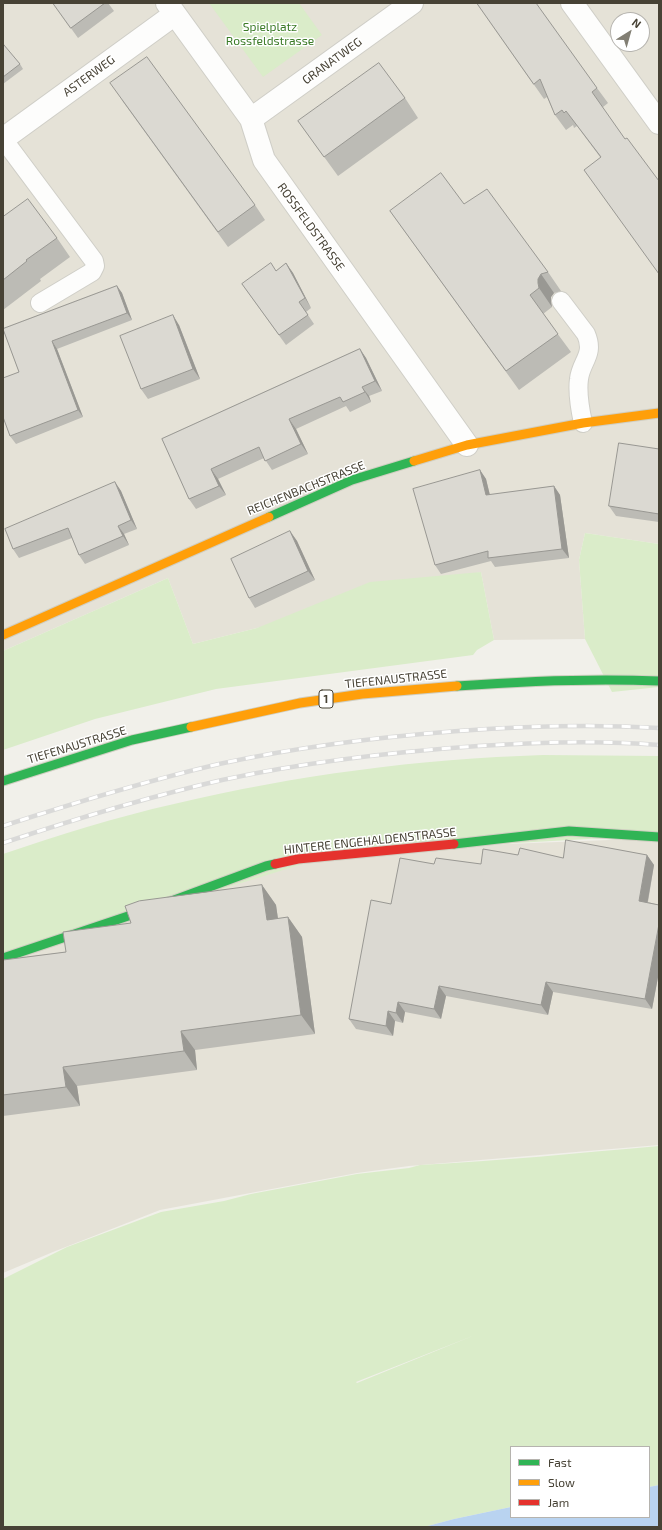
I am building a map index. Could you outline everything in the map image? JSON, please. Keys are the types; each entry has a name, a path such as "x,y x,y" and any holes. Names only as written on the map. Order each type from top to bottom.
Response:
{"street":[{"name":"GRANATWEG","path":"251,119 412,3"},
{"path":"572,3 659,123"},
{"name":"ROSSFELDSTRASSE","path":"171,9 251,119 264,160 467,445"},
{"name":"ASTERWEG","path":"3,139 171,9"},
{"name":"REICHENBACHSTRASSE","path":"3,635 352,480 467,445 583,423 659,414"},
{"name":"TIEFENAUSTRASSE","path":"3,781 132,740 216,720 300,703 370,693 511,682 611,679 659,681"},
{"name":"HINTERE ENGEHALDENSTRASSE","path":"3,958 158,906 266,866 298,859 569,831 659,837"}],"lane":[{"path":"3,139 94,261 95,266 92,272 40,303"},
{"path":"561,301 589,340 589,352 578,381 579,403 583,423"}],"shaded area":[{"path":"3,3 659,3 659,544 585,533 579,560 585,639 494,640 481,572 193,644 168,578 3,651"},
{"path":"659,838 659,1145 409,1166 357,1173 160,1210 3,1273 3,959 267,867 431,847"}],"green space":[{"name":"Spielplatz Rossfeldstrasse","path":"209,3 299,3 322,35 263,77"},
{"path":"585,533 659,544 659,687 612,692 585,639 579,560"},
{"path":"481,572 494,640 477,650 473,655 216,689 95,719 3,750 3,651 168,578 193,644 257,628 370,582"},
{"path":"543,755 659,756 659,835 338,853 3,957 3,854 66,833 131,815 174,804 266,785 358,770 450,760"},
{"path":"659,1146 659,1485 650,1487 650,1446 510,1446 510,1507 424,1527 3,1527 3,1279 67,1247 161,1212 357,1174 409,1168 420,1165","holes":["475,1335 357,1383 356,1382"]}],"water":[{"path":"659,1485 659,1527 424,1527 510,1507 510,1518 650,1518 650,1487"}],"building":[{"path":"53,3 105,3 71,28"},
{"path":"477,3 536,3 597,88 592,92 625,139 627,138 659,181 659,274 584,170 601,157 566,111 564,113 562,110 555,115 540,79 534,84"},
{"path":"4,45 20,64 3,77 3,46"},
{"path":"147,57 255,205 218,232 110,83"},
{"path":"379,63 405,98 324,157 298,121"},
{"path":"441,173 464,204 487,189 548,272 541,274 538,279 539,288 530,295 558,334 506,371 390,211"},
{"path":"28,199 57,238 26,260 27,261 3,280 3,217"},
{"path":"271,263 276,271 286,263 305,298 299,302 308,315 279,335 242,284"},
{"path":"117,286 127,313 52,341 78,410 10,436 3,417 3,378 19,372 3,329"},
{"path":"173,315 193,369 141,389 120,336"},
{"path":"360,349 375,381 362,387 365,392 343,402 340,397 289,419 301,444 265,461 259,447 211,469 219,486 189,499 162,439"},
{"path":"619,443 659,449 659,514 609,506"},
{"path":"480,470 486,495 554,486 562,549 488,558 488,551 435,565 413,489"},
{"path":"115,482 131,520 118,526 123,536 79,555 68,528 13,549 5,529"},
{"path":"290,531 308,571 249,598 231,559"},
{"path":"566,840 647,855 639,901 659,905 659,924 645,999 546,982 541,1005 439,986 434,1009 398,1002 396,1013 388,1011 386,1026 349,1019 371,900 391,904 400,858 434,864 436,858 481,864 483,849 518,855 520,848 563,858"},
{"path":"262,885 267,920 288,917 301,1015 181,1031 184,1051 63,1067 66,1087 3,1095 3,960 66,952 63,932 131,923 125,906 139,901"}],"railway":[{"path":"3,826 110,793 219,764 338,743 398,736 508,728 558,726 659,728"},
{"path":"3,843 112,809 222,780 349,758 446,748 546,743 591,742 659,745"}],"traffic: fast":[{"path":"269,517 352,480 414,461"},
{"path":"457,686 558,680 659,681"},
{"path":"3,781 132,740 191,727"},
{"path":"454,844 569,831 659,837"},
{"path":"3,958 158,906 275,864"}],"traffic: slow":[{"path":"414,461 467,445 583,423 659,413"},
{"path":"3,635 269,517"},
{"path":"191,727 300,703 362,694 457,686"}],"traffic: jam":[{"path":"275,864 298,859 454,844"}]}
